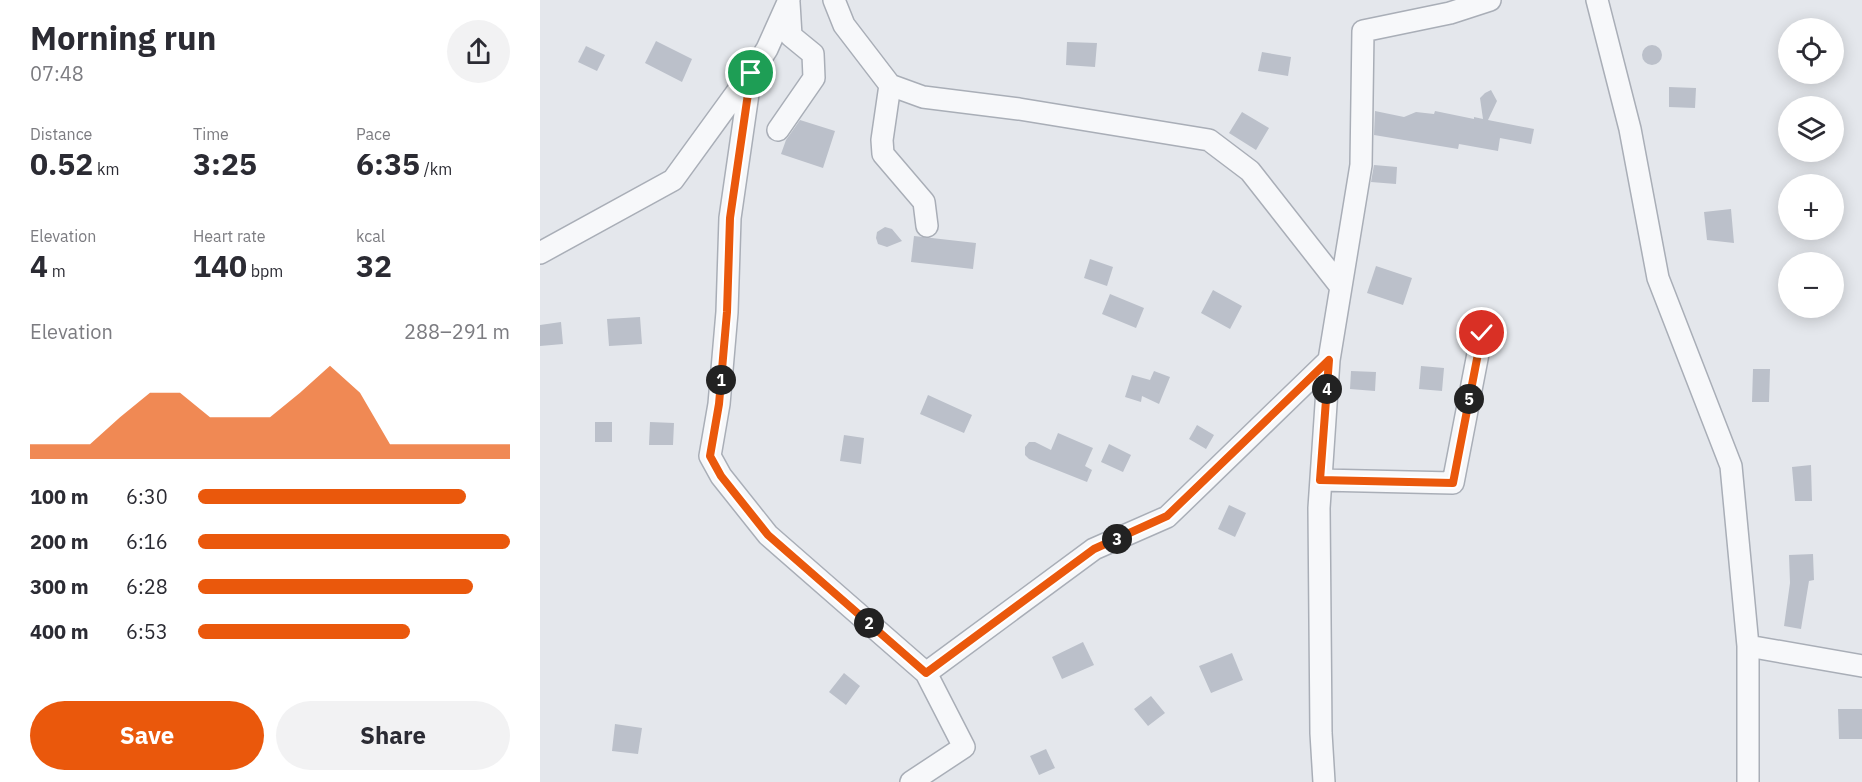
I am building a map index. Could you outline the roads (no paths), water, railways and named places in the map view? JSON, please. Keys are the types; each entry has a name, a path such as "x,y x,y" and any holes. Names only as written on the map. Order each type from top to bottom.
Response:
{"street":[{"path":"834,0 844,25 890,85 923,97 1209,140 1250,171 1341,287"},
{"path":"1324,782 1321,698 1320,480 1329,360 1361,165 1363,31 1450,13 1490,0"},
{"path":"1597,0 1630,129 1658,278 1731,466 1748,646 1748,782"},
{"path":"540,253 673,180 767,49 789,1"},
{"path":"778,130 814,78 813,54 791,36 789,1"},
{"path":"751,73 730,218 726,324 719,404 710,456 721,476 768,535 926,673 964,747 911,782"},
{"path":"890,85 882,140 883,154 924,202 927,226"},
{"path":"1320,480 1453,483 1482,333"},
{"path":"926,673 1094,549 1167,516 1329,360"},
{"path":"1748,646 1862,666"}]}
